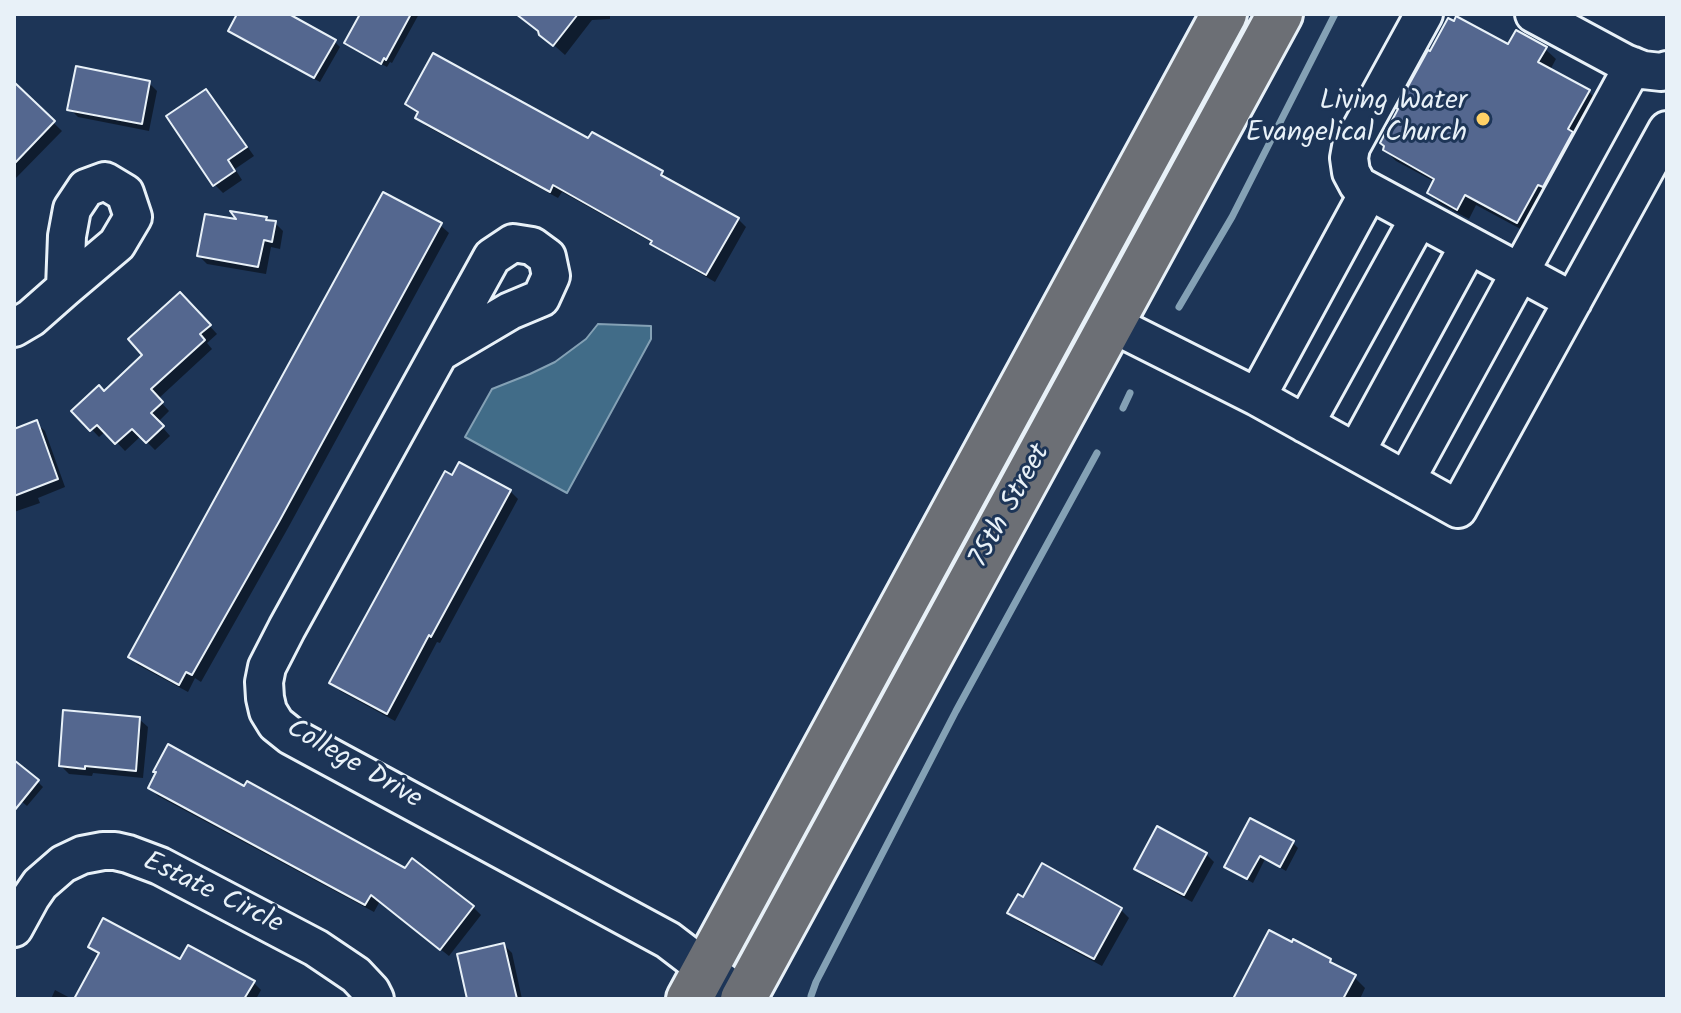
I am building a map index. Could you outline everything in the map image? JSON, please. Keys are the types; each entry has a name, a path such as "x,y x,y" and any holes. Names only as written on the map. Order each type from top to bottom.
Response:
{"main road":[{"name":"75th Street","path":"697,984 1224,14"},
{"name":"75th Street","path":"744,999 1280,14"}],"street":[{"path":"1424,14 1351,147 1351,172 1358,185 1573,301"},
{"path":"1406,480 1519,272 1650,68 1534,14"},
{"path":"1112,324 1257,397 1458,509 1667,130"},
{"path":"1257,397 1369,191"},
{"path":"1305,424 1419,218"},
{"path":"1356,452 1469,245"},
{"path":"14,328 31,318 65,288"},
{"name":"College Drive","path":"439,353 267,667 264,682 268,711 276,724 291,736 668,940 697,984 744,999"},
{"name":"Estate Circle","path":"14,928 40,884 63,864 82,855 103,851 128,854 160,866 316,948 356,975 375,999"}],"green space":[{"path":"1241,14 1250,14 1168,187 825,808 923,600"}],"water":[{"path":"598,324 651,326 651,339 567,493 465,437 492,389 555,362 586,339"}],"building":[{"path":"237,14 289,14 336,40 314,78 228,31"},
{"path":"360,14 411,14 381,64 344,43"},
{"path":"516,14 578,14 553,46"},
{"name":"Living Water Evangelical Church","path":"1456,16 1508,44 1516,30 1547,47 1538,62 1590,90 1568,129 1573,132 1543,187 1538,185 1517,223 1465,195 1457,210 1427,193 1434,179 1383,150 1384,146 1380,143 1428,50 1448,18 1454,21"},
{"path":"433,53 588,138 592,132 739,218 706,275 553,185 550,192 415,118 418,112 405,104"},
{"path":"76,66 150,81 142,124 67,110"},
{"path":"14,82 55,121 14,164"},
{"path":"206,89 247,147 228,160 235,171 213,186 166,116"},
{"path":"383,192 442,223 192,675 186,672 179,685 128,657"},
{"path":"230,211 276,221 272,242 264,240 258,267 197,256 205,214 236,219"},
{"path":"180,292 211,325 200,334 205,340 151,389 163,402 151,413 164,426 146,443 132,429 115,444 97,425 90,431 71,411 99,385 104,391 142,355 128,339"},
{"path":"37,420 58,479 14,496 14,429"},
{"path":"459,462 511,490 387,714 329,683 445,471 452,475"},
{"path":"63,710 140,717 136,771 59,766"},
{"path":"168,744 244,786 247,781 405,868 412,858 474,906 440,950 371,895 365,905 148,788"},
{"path":"14,760 39,780 14,811"},
{"path":"1250,818 1294,841 1280,867 1260,856 1247,879 1224,867"},
{"path":"1157,826 1207,853 1184,895 1134,869"},
{"path":"1042,863 1122,908 1094,959 1007,913 1018,894 1023,897"},
{"path":"103,918 180,959 188,945 255,981 244,999 74,999 99,953 88,947"},
{"path":"1269,930 1292,942 1293,939 1356,975 1343,999 1233,999"},
{"path":"504,943 517,999 467,999 457,954"}],"waterway":[{"path":"1179,307 1232,217 1335,14"},
{"path":"1123,408 1130,393"},
{"path":"811,996 956,711 1097,453"}],"place":[{"name":"Living Water Evangelical Church","path":"1483,119"}]}
